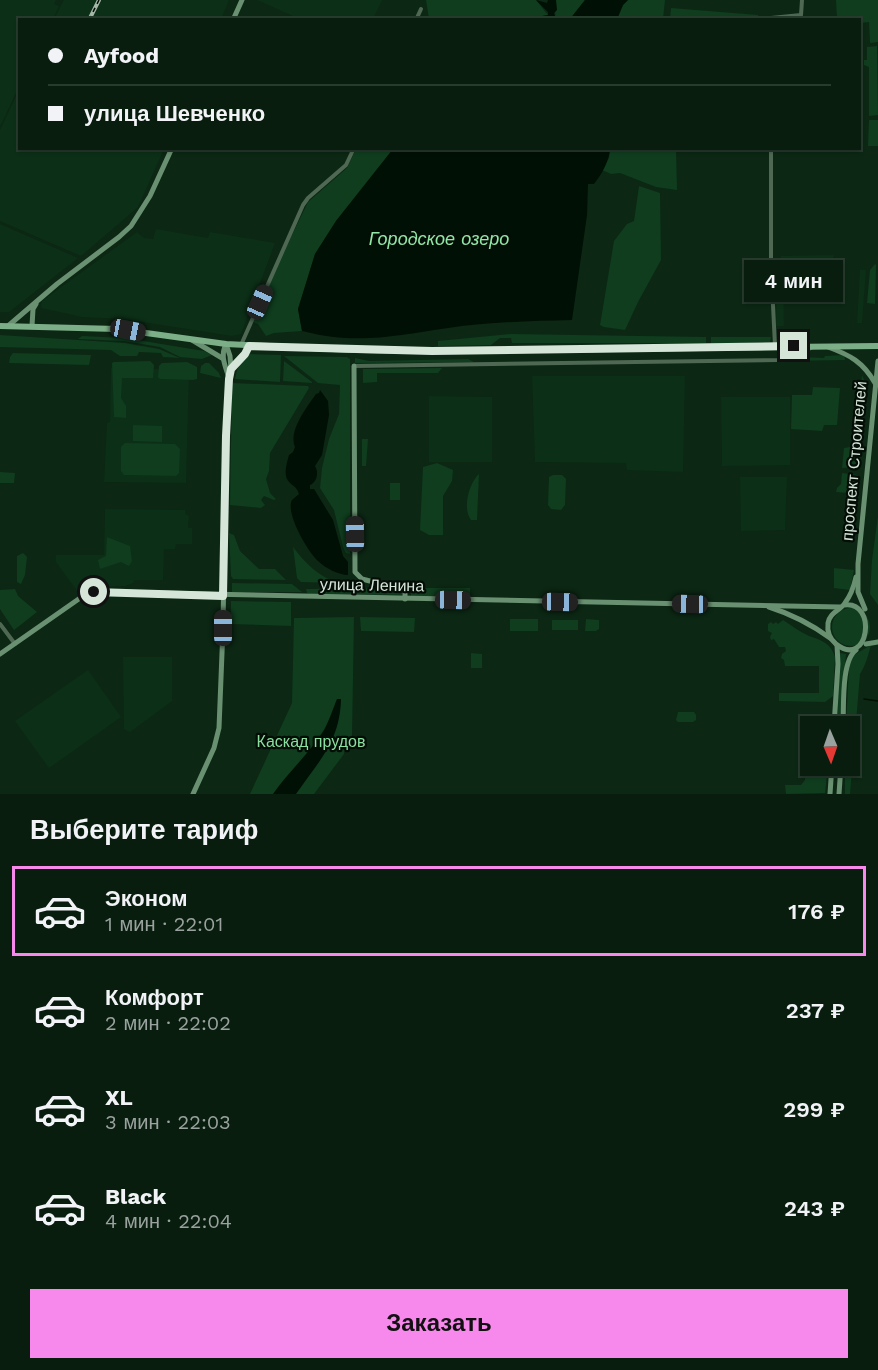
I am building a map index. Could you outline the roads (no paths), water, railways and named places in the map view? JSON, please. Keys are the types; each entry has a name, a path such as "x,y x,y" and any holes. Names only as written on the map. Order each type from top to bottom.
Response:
{"main road":[{"path":"0,326 117,329 241,346 432,351 878,346"}],"street":[{"path":"234,18 242,0"},
{"path":"771,18 801,15 802,0"},
{"path":"417,18 421,9"},
{"path":"8,326 131,225 150,196 171,150"},
{"path":"241,346 303,204 346,165 353,150"},
{"path":"771,150 771,264 775,346"},
{"path":"32,326 33,309 38,300"},
{"path":"191,339 222,358"},
{"path":"226,344 222,358 229,379"},
{"path":"193,794 214,748 219,728 226,436 231,369 226,344"},
{"path":"231,369 249,346"},
{"path":"405,599 405,590 362,579 355,572 354,366 778,360 789,358 814,346"},
{"path":"826,346 850,355 860,363 875,383"},
{"name":"проспект Строителей","path":"873,622 858,592 858,564 878,361"},
{"name":"проспект Строителей","path":"832,640 829,634 829,619 842,606 851,592 858,564"},
{"name":"улица Ленина","path":"0,654 88,594 104,592 762,605 842,606 852,604 865,609"},
{"name":"улица Ленина","path":"762,605 787,613 817,628 837,645"},
{"path":"0,624 15,644"},
{"path":"844,716 847,665 850,655 862,646 873,630"},
{"path":"835,716 837,645 851,649 878,642"},
{"path":"830,794 831,776"},
{"path":"839,794 840,776"}],"water":[{"path":"536,0 547,3 548,0 556,0 556,18 541,18 548,15 548,12"},
{"path":"585,0 628,0 617,18 571,18"},
{"name":"Городское озеро","path":"392,150 610,150 607,163 600,176 594,184 588,184 587,215 572,320 479,324 375,338 341,338 302,331 298,309 315,254 336,221"},
{"path":"320,390 328,401 329,415 322,455 315,466 317,477 310,485 310,489 314,489 333,520 343,556 348,562 348,575 332,571 324,566 309,550 292,514 292,500 299,494 286,477 289,455 295,447 296,427 312,399"},
{"path":"337,699 341,699 337,727 320,761 296,794 273,794 318,739"}],"waterway":[{"path":"864,699 878,701"}],"railway":[{"path":"90,18 99,0"}],"park label":[{"name":"Каскад прудов","path":"311,741"}]}
